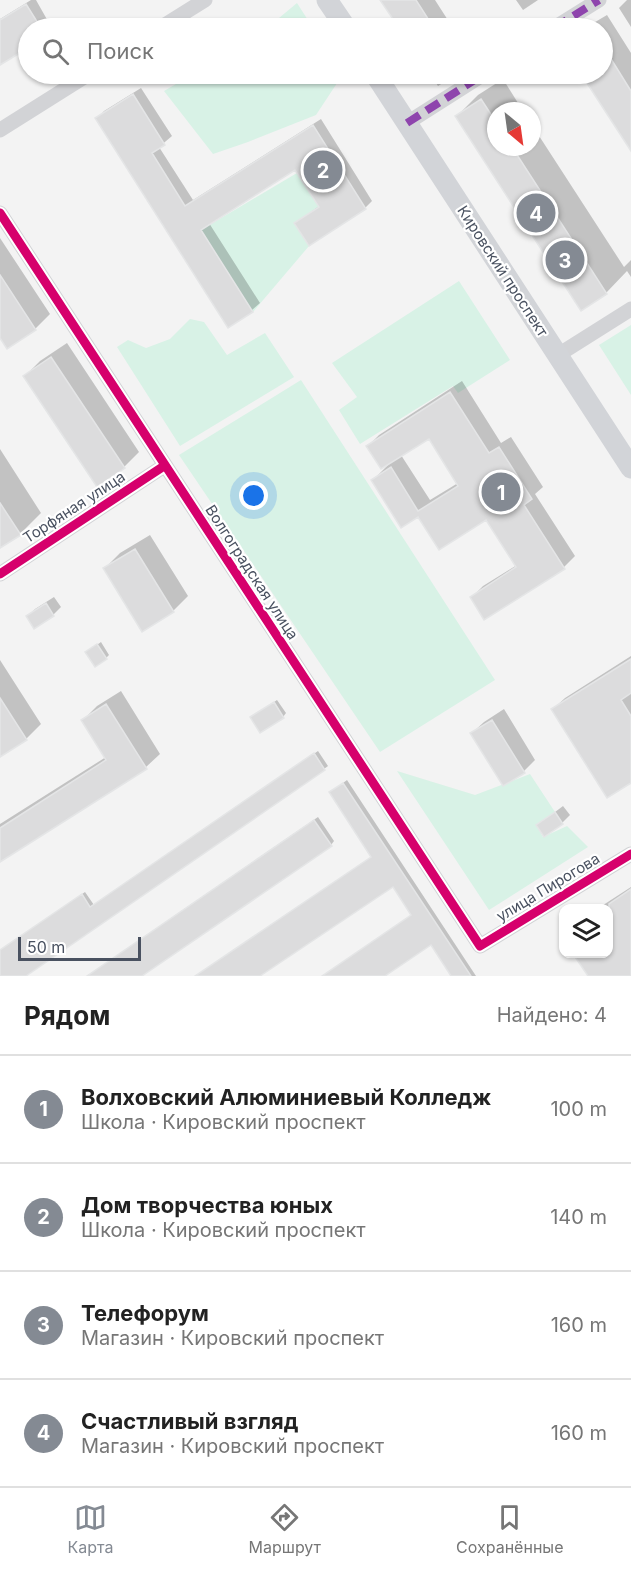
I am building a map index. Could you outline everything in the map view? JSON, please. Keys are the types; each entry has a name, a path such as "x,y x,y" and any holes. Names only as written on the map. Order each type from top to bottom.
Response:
{"main road":[{"path":"327,0 339,18"},
{"name":"Кировский проспект","path":"382,84 631,468"}],"street":[{"path":"176,18 205,0"},
{"path":"570,18 599,0"},
{"path":"0,130 73,84"},
{"path":"407,123 468,84"},
{"name":"Волгоградская улица","path":"0,213 480,946"},
{"path":"558,355 631,309"},
{"name":"Торфяная улица","path":"0,574 164,466"},
{"name":"улица Пирогова","path":"480,946 631,854"}],"green space":[{"path":"297,3 307,18 279,18"},
{"path":"176,84 336,84 316,115 213,154 164,91"},
{"path":"297,173 319,207 294,223 309,246 253,312 201,230"},
{"path":"459,281 510,360 458,393 453,386 360,444 339,410 357,397 332,363"},
{"path":"190,319 204,322 227,355 265,333 294,377 180,446 117,347 128,340 146,348 170,339"},
{"path":"631,325 631,395 599,345"},
{"path":"301,380 495,680 380,752 179,455"},
{"path":"397,771 475,795 530,774 555,812 536,825 543,837 567,826 588,847 489,910"}],"building":[{"path":"380,0 416,0 428,18 392,18"},
{"path":"26,4 35,18 18,18 18,54 0,65 0,20"},
{"path":"613,62 631,91 631,151 587,84 613,84"},
{"path":"133,94 165,145 152,153 185,206 313,125 366,209 309,246 294,223 319,207 295,170 201,230 253,312 228,328 95,118"},
{"path":"481,99 487,108 487,156 518,156 607,294 581,311 455,116"},
{"path":"0,275 36,330 7,349 0,338"},
{"path":"51,357 125,468 97,487 23,376"},
{"path":"450,392 489,453 499,447 532,499 524,505 565,569 484,620 470,597 516,567 486,520 439,550 418,517 401,528 371,480 391,467 418,511 458,486 429,439 381,469 366,446"},
{"path":"0,503 21,535 0,548"},
{"path":"135,549 174,612 142,632 103,568"},
{"path":"46,603 54,616 34,629 26,616"},
{"path":"97,644 107,659 95,667 85,652"},
{"path":"631,659 631,693 621,700 631,716 631,783 607,798 551,709"},
{"path":"0,698 27,740 0,757"},
{"path":"274,702 284,718 260,733 250,717"},
{"path":"106,704 147,769 0,862 0,828 106,760 81,720"},
{"path":"492,720 525,773 503,786 470,733"},
{"path":"314,753 325,770 26,976 0,976 0,950 82,894 90,907"},
{"path":"343,783 471,976 451,976 431,945 385,976 322,976 411,915 393,887 260,976 195,976 371,857 329,792"},
{"path":"555,812 563,824 544,837 536,825"},
{"path":"314,820 332,846 142,976 87,976"},
{"path":"631,889 631,976 588,976 576,958 613,958 613,904 609,904"}],"marked path":[{"path":"570,18 599,0"},
{"path":"407,123 468,84"}],"cycle path":[{"path":"0,213 480,946 631,854"},
{"path":"0,574 164,466"}],"place":[{"name":"Дом творчества юных","path":"323,170"},
{"name":"Счастливый взгляд","path":"536,213"},
{"name":"Телефорум","path":"565,260"},
{"name":"Волховский Алюминиевый Колледж","path":"501,492"}]}
